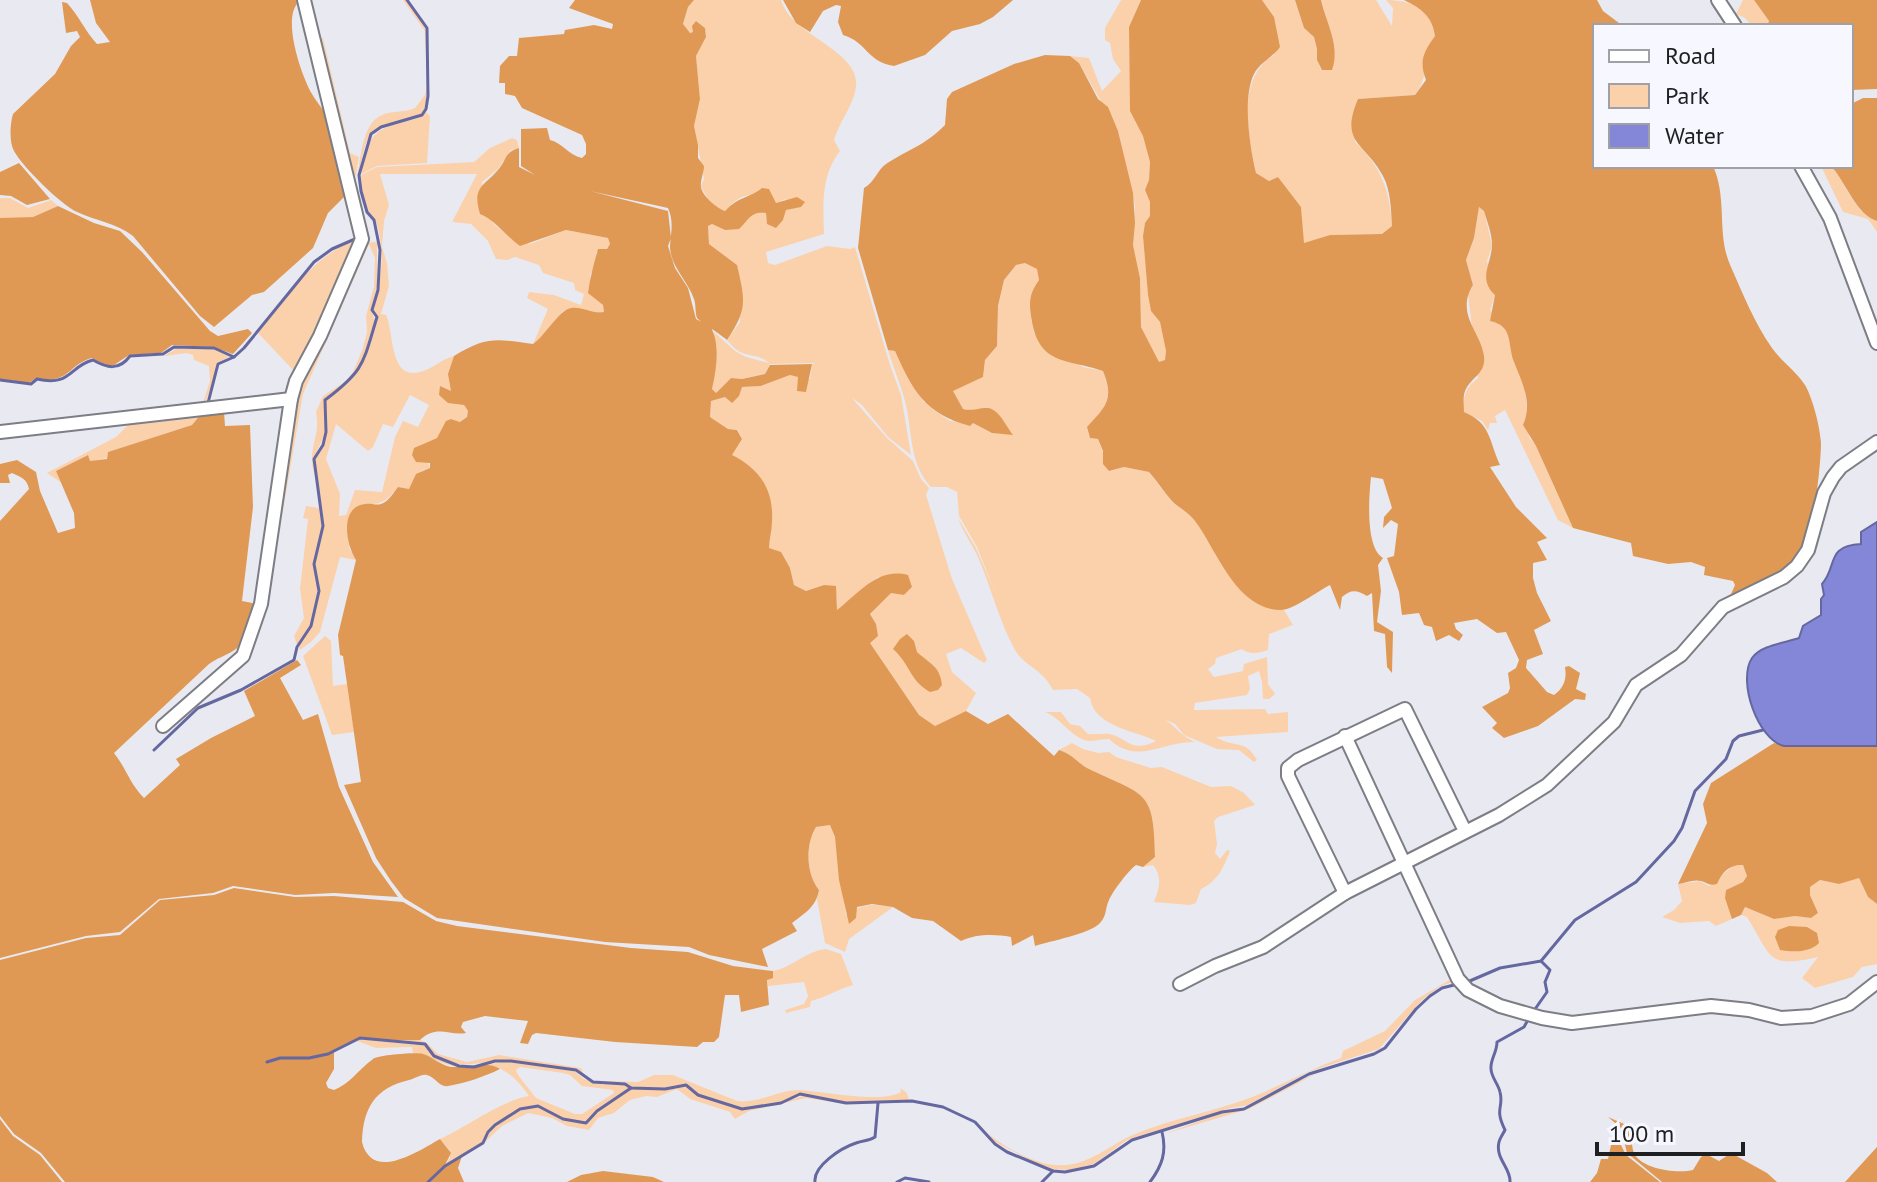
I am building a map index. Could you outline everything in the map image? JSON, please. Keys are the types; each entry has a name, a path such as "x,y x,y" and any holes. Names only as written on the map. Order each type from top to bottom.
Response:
{"street":[{"path":"163,726 243,656 261,604 296,381 320,336 362,239 304,0"},
{"path":"1718,0 1734,24"},
{"path":"1802,168 1830,218 1877,343"},
{"path":"0,432 291,399"},
{"path":"1180,984 1263,947 1345,893 1499,815 1547,785 1614,722 1636,685 1681,655 1723,607 1792,571 1808,550 1824,493 1833,477 1841,467 1877,442"},
{"path":"1345,893 1288,776 1288,768 1345,736 1405,709 1465,831"},
{"path":"1345,736 1462,984 1489,1001 1542,1018 1572,1023 1711,1006 1795,1018 1832,1011 1849,1004 1877,982"}],"green space":[{"path":"403,0 421,19 427,31 427,86 425,31"},
{"path":"694,0 781,0 787,13 798,24 837,53 855,74 854,94 834,140 840,151 826,180 824,234 766,252 768,263 775,265 827,246 855,247 901,395 911,455 888,437 862,405 852,398 887,438 913,461 929,488 926,495 952,579 987,660 984,663 961,648 946,654 952,672 976,693 966,711 935,726 919,715 870,643 876,624 870,614 891,592 904,595 912,587 878,577 836,611 837,599 824,585 806,591 794,585 790,568 769,548 772,524 731,455 742,439 738,430 728,429 710,417 711,401 741,387 761,386 790,375 810,379 812,364 816,363 770,364 765,374 731,378 716,393 712,390 716,359 714,332 735,351 769,363 744,354 727,340 740,322 737,265 709,244 708,226 712,224 725,230 757,212 766,213 767,224 783,220 790,207 798,208 785,199 776,204 749,195 738,199 725,211 714,205 701,186 704,179 694,126 700,99 696,56 706,37 705,28 696,21 693,32 689,33 683,25 688,7"},
{"path":"1121,0 1141,0 1129,27 1130,82 1150,162 1145,190 1150,202 1150,216 1143,236 1151,311 1160,322 1166,351 1165,360 1159,363 1141,327 1140,278 1133,245 1135,206 1118,131 1079,63 1070,56 1089,58 1102,91 1121,71 1113,59 1110,43 1105,40 1105,28"},
{"path":"1262,0 1295,0 1304,28 1314,37 1321,69 1331,70 1335,53 1321,0 1376,0 1392,26 1393,8 1386,0 1412,4 1429,19 1435,36 1427,51 1423,78 1415,95 1358,99 1355,142 1378,170 1389,201 1392,226 1382,234 1330,235 1303,244 1301,207 1278,177 1269,181 1256,173 1248,125 1249,92 1262,65 1274,55 1274,17"},
{"path":"1743,0 1754,0 1769,21 1768,24 1750,24 1736,14"},
{"path":"323,38 350,153 359,157 356,175 349,179 318,39"},
{"path":"427,86 423,112 411,119 382,126 371,134 364,148 358,175 364,141 371,125 382,115 415,108 425,95"},
{"path":"426,112 430,116 427,163 377,166 361,174 368,146 376,134"},
{"path":"512,138 517,140 519,148 511,150 498,169 482,182 490,216 499,229 530,244 566,230 608,238 610,244 606,250 596,252 596,264 590,275 604,312 580,309 562,312 542,338 533,344 548,309 527,298 529,292 554,295 581,305 584,294 575,290 574,283 543,273 539,265 515,257 496,259 488,241 471,224 452,222 477,174 380,174 389,205 382,247 389,286 381,314 386,315 394,353 403,369 410,373 429,369 454,356 450,387 468,411 467,417 460,422 451,419 437,438 421,445 430,468 422,471 409,489 398,487 384,501 364,504 349,548 356,560 340,557 320,632 300,650 299,646 305,637 310,627 314,617 318,594 310,626 297,645 294,636 304,618 300,589 308,519 303,518 306,506 319,508 322,526 316,558 324,526 315,459 326,433 325,412 325,434 313,459 314,474 312,456 317,428 316,412 323,396 345,382 353,372 363,348 367,332 366,316 374,287 375,258 369,244 303,394 282,516 279,515 301,385 364,243 377,242 377,286 371,309 375,321 361,367 378,317 373,310 380,278 381,243 376,222 365,204 361,175 377,167 474,162 490,148","holes":["410,395 429,405 418,427 403,421 395,437 382,492 355,490 346,515 339,516 340,494 326,459 336,424 368,451 373,447 383,424 393,427"]},
{"path":"1822,168 1832,168 1857,205 1869,218 1877,221 1877,232 1868,219 1843,212"},
{"path":"0,198 10,198 28,208 51,200 58,206 33,217 4,219 0,218"},
{"path":"1479,207 1484,210 1492,246 1487,261 1495,295 1490,310 1510,334 1514,362 1525,387 1529,437 1573,528 1558,520 1505,410 1495,416 1497,423 1490,423 1488,430 1482,421 1464,412 1466,393 1478,378 1468,294 1473,285 1466,260 1474,238"},
{"path":"356,241 324,317 295,372 258,333 289,292 314,266"},
{"path":"1025,263 1038,269 1039,280 1030,306 1034,333 1083,367 1103,371 1108,397 1087,428 1090,438 1098,439 1110,471 1124,467 1149,472 1172,501 1196,522 1241,589 1267,606 1284,610 1293,625 1269,634 1268,650 1251,653 1242,649 1216,658 1215,664 1208,669 1214,677 1243,671 1244,664 1267,657 1268,684 1275,694 1269,699 1263,699 1259,671 1248,676 1250,689 1247,695 1195,703 1194,710 1265,709 1268,714 1288,712 1288,732 1216,737 1244,746 1253,753 1257,760 1254,762 1239,750 1217,749 1184,735 1175,724 1166,720 1182,734 1195,742 1130,751 1109,739 1083,739 1045,712 1061,712 1070,724 1080,726 1088,734 1110,734 1141,746 1156,741 1108,722 1093,708 1090,698 1077,689 1053,690 1044,677 1019,655 1004,627 978,557 958,518 976,548 995,592 977,547 959,516 957,492 947,487 931,487 924,479 913,451 905,402 888,350 895,351 923,401 935,411 950,421 973,423 992,433 1012,434 987,407 973,411 963,409 952,391 983,377 985,360 997,346 998,307 1004,280 1016,265"},
{"path":"176,349 215,349 230,356 216,365 215,377 204,406 210,381 209,366 194,360 193,355 187,353 164,356"},
{"path":"199,416 192,425 108,452 107,458 89,462 87,455 56,471 62,483 47,473 116,437 128,425"},
{"path":"325,636 331,641 333,686 347,684 354,732 332,735 303,656"},
{"path":"1072,743 1098,753 1109,752 1151,768 1162,767 1211,787 1231,786 1244,793 1255,805 1214,821 1215,853 1220,859 1227,850 1230,851 1219,873 1201,889 1196,903 1154,902 1159,888 1158,874 1153,865 1143,867 1155,857 1149,807 1135,791 1087,768 1059,750"},
{"path":"830,825 835,837 846,915 868,905 893,907 849,939 845,952 825,943 817,899 819,890 809,867 812,834 816,827"},
{"path":"1734,865 1743,865 1747,876 1743,882 1726,890 1732,919 1716,926 1709,921 1680,923 1662,917 1682,901 1678,884 1700,881 1709,886"},
{"path":"1859,878 1868,897 1877,904 1877,964 1862,967 1853,977 1815,988 1802,978 1818,957 1779,960 1767,950 1747,917 1741,915 1745,907 1774,919 1795,916 1811,918 1818,913 1810,887 1820,880 1839,884"},
{"path":"826,949 841,954 853,985 811,1001 810,1007 786,1013 785,1010 804,1004 808,996 804,982 768,986 767,979 773,978 773,971"},
{"path":"1453,978 1455,981 1439,987 1421,1001 1379,1049 1308,1072 1248,1105 1127,1140 1094,1164 1070,1170 1053,1169 1034,1162 995,1142 986,1132 1010,1149 1039,1162 1057,1165 1079,1163 1135,1134 1252,1097 1318,1067 1341,1058 1343,1051 1385,1031 1415,1000"},
{"path":"407,1040 420,1040 438,1054 467,1062 499,1055 581,1068 585,1077 576,1069 542,1066 574,1071 584,1079 604,1085 605,1081 638,1082 654,1075 673,1075 737,1101 753,1101 799,1090 880,1097 901,1092 900,1088 907,1093 909,1100 846,1102 807,1095 845,1104 806,1098 749,1111 735,1119 730,1112 690,1099 677,1089 657,1097 630,1100 614,1113 598,1118 589,1130 528,1113 502,1126 484,1143 497,1123 487,1131 483,1142 445,1165 450,1158 449,1150 440,1139 495,1108 529,1096 510,1075 484,1065 509,1061 460,1064 429,1051 434,1056 460,1066 454,1066 413,1053 412,1047 376,1048 357,1041 417,1045","holes":["520,1067 563,1073 582,1086 613,1090 614,1093 582,1114 575,1114 536,1098 516,1070","806,1095 777,1104 741,1110"]},
{"path":"1323,1070 1249,1109 1164,1134 1222,1113 1246,1109"}],"shaded area":[{"path":"90,0 296,0 292,23 295,48 308,85 332,129 346,195 328,213 313,248 264,292 252,295 214,327 200,316 133,236 70,208 33,175 12,147 10,133 13,114 55,74 71,46 80,37 77,31 66,33 62,2 67,3 97,44 110,42 96,23"},
{"path":"575,0 694,0 688,7 683,24 690,33 696,21 705,28 706,37 696,56 700,99 694,126 698,158 704,166 702,191 725,211 762,188 769,189 776,203 797,197 805,202 801,207 786,210 776,228 767,224 766,213 756,213 739,229 708,226 709,244 737,265 743,296 742,312 727,340 711,329 717,349 712,389 716,393 731,378 765,374 770,365 812,364 806,392 797,391 798,377 790,375 761,386 742,387 732,403 725,397 711,401 710,417 728,429 737,430 742,439 732,455 750,467 768,490 772,511 769,548 781,552 790,568 794,585 806,591 824,585 836,586 837,610 878,578 908,575 912,587 904,595 891,593 870,614 878,636 870,643 919,715 935,726 966,711 988,724 1008,714 1054,756 1059,750 1068,754 1087,768 1135,791 1149,807 1155,857 1143,867 1136,865 1125,876 1111,896 1105,915 1095,927 1035,946 1033,935 1012,946 1011,937 998,935 961,941 933,921 912,918 893,907 872,904 857,907 856,918 849,924 839,880 835,837 830,825 816,827 810,842 809,868 819,890 815,901 792,923 797,931 762,949 768,967 709,955 689,947 605,942 437,918 404,898 376,858 344,785 361,782 338,635 356,560 348,536 348,519 357,507 378,505 389,499 398,487 409,489 416,474 430,468 430,463 416,462 412,455 414,448 437,438 446,421 460,422 467,417 468,411 464,405 448,403 439,395 440,386 451,391 448,374 454,356 484,342 533,344 562,313 571,308 604,312 603,305 588,293 598,249 607,249 610,244 608,238 566,230 520,246 480,214 477,198 480,188 498,170 508,154 519,148 519,167 535,175 521,166 521,129 547,128 550,140 582,158 586,154 582,135 522,108 515,96 505,94 505,83 499,83 500,66 509,56 517,56 519,38 564,34 565,30 594,25 612,29 613,24 569,8","holes":["590,191 668,208 672,222 671,237 668,211","671,239 673,260 695,301 697,318 702,322 696,319 688,288 675,268 668,246"]},
{"path":"783,0 1013,0 980,24 952,31 925,55 894,66 878,60 857,42 843,35 838,22 841,6 823,11 810,32 796,23"},
{"path":"1141,0 1262,0 1274,17 1280,47 1257,70 1250,84 1248,109 1256,173 1269,181 1278,177 1301,207 1304,243 1330,235 1382,234 1392,226 1386,182 1357,142 1351,125 1358,99 1415,95 1426,80 1423,62 1435,36 1434,29 1425,14 1404,0 1597,0 1603,11 1620,24 1593,24 1593,168 1714,168 1720,191 1724,242 1731,267 1766,339 1805,385 1811,398 1819,429 1821,454 1809,535 1800,556 1776,577 1728,601 1735,585 1733,581 1704,575 1705,567 1691,562 1668,564 1633,556 1631,543 1573,528 1536,446 1523,425 1527,409 1525,393 1506,331 1498,323 1490,321 1495,295 1486,277 1492,240 1484,211 1479,207 1474,238 1466,260 1473,285 1467,305 1484,361 1481,370 1465,390 1464,412 1473,416 1488,434 1500,465 1490,467 1516,507 1547,538 1537,542 1547,560 1533,563 1533,578 1551,621 1534,630 1543,654 1527,660 1526,668 1547,692 1554,695 1565,679 1565,667 1569,666 1580,673 1576,689 1586,694 1585,700 1575,699 1538,726 1504,738 1492,728 1497,723 1482,707 1508,693 1508,673 1516,668 1519,660 1506,632 1497,633 1477,619 1454,623 1463,635 1459,641 1449,635 1436,641 1432,627 1424,625 1419,613 1402,615 1399,592 1387,558 1394,556 1398,524 1391,520 1383,528 1384,517 1392,508 1383,479 1371,477 1370,520 1373,543 1383,558 1378,565 1381,591 1377,622 1393,632 1392,673 1387,667 1385,634 1374,631 1372,593 1367,596 1348,593 1342,597 1340,610 1330,585 1286,609 1265,607 1240,589 1195,521 1172,501 1149,472 1124,467 1109,471 1103,464 1103,451 1098,439 1090,438 1087,427 1099,414 1108,396 1103,371 1058,358 1042,347 1030,310 1031,295 1039,280 1037,269 1025,263 1016,265 1004,280 998,306 997,346 985,360 983,377 953,391 963,409 993,410 1013,435 992,433 973,423 970,426 931,408 908,378 895,351 888,350 858,248 864,188 886,164 924,142 945,125 947,99 952,92 1014,64 1045,55 1070,56 1079,63 1098,99 1108,107 1118,131 1133,193 1133,245 1140,278 1141,327 1159,362 1165,360 1160,322 1151,311 1148,295 1143,236 1145,223 1150,216 1150,202 1145,190 1150,162 1143,136 1130,111 1129,27"},
{"path":"1295,0 1321,0 1334,44 1332,70 1322,70 1317,60 1314,37 1304,28"},
{"path":"1754,0 1877,0 1877,89 1853,90 1853,24 1768,24 1769,21"},
{"path":"1863,98 1877,98 1877,221 1857,205 1832,168 1853,168 1853,103"},
{"path":"19,163 50,199 27,205 11,196 0,195 0,172"},
{"path":"58,206 120,231 210,331 218,336 248,329 252,333 233,354 213,347 172,345 161,353 129,355 114,365 105,365 92,358 56,379 36,378 29,383 0,379 0,218 33,217"},
{"path":"224,412 225,426 250,425 253,507 242,601 257,604 251,624 238,647 209,664 114,753 144,798 180,765 176,759 255,716 244,691 297,660 301,665 280,678 303,720 318,714 339,787 373,862 398,897 334,893 295,895 233,886 213,893 159,899 120,932 86,936 0,958 0,521 29,489 21,477 12,473 8,475 10,483 0,483 0,464 17,460 36,472 40,491 58,533 75,528 74,513 56,471 88,455 90,461 107,459 108,452 192,425 201,414"},
{"path":"907,634 914,641 917,652 939,674 942,685 938,690 930,692 923,687 893,649"},
{"path":"1774,743 1784,746 1877,746 1877,904 1868,897 1859,878 1839,884 1820,880 1810,887 1818,913 1811,918 1795,916 1774,919 1745,907 1741,915 1732,919 1725,898 1726,890 1743,882 1747,876 1743,865 1727,870 1717,884 1695,880 1678,884 1707,823 1703,804 1711,783"},
{"path":"234,888 295,897 334,896 403,902 436,921 457,926 631,948 688,952 733,966 773,971 773,978 767,980 769,1005 741,1012 739,995 725,995 719,1037 714,1042 703,1042 697,1047 536,1033 528,1044 520,1043 528,1021 485,1016 463,1022 461,1027 466,1033 438,1032 420,1040 360,1038 328,1053 309,1057 334,1052 334,1069 326,1083 328,1088 334,1090 373,1059 389,1055 419,1053 451,1067 483,1065 500,1069 448,1086 422,1075 387,1088 373,1101 365,1119 362,1142 367,1154 375,1160 396,1160 440,1139 451,1153 445,1165 427,1182 65,1182 41,1153 14,1134 0,1116 0,960 86,938 120,935 160,900 214,895"},
{"path":"1789,926 1807,927 1817,933 1819,943 1806,950 1780,950 1775,937 1778,930"},
{"path":"1608,1117 1631,1127 1634,1153 1644,1163 1669,1171 1693,1170 1706,1154 1719,1161 1731,1153 1777,1182 1662,1182 1627,1153 1621,1128"},
{"path":"0,1119 13,1136 40,1155 62,1182 0,1182"},
{"path":"1611,1145 1621,1145 1626,1155 1660,1182 1590,1182 1597,1173 1601,1159 1608,1159"},
{"path":"1877,1147 1877,1182 1845,1182"},
{"path":"462,1156 458,1168 464,1182 428,1182 434,1174"},
{"path":"603,1171 653,1177 664,1182 567,1182 581,1175"}],"water":[{"path":"1877,522 1877,746 1784,746 1766,733 1758,722 1747,681 1752,658 1767,647 1799,638 1803,626 1821,615 1822,584 1837,553 1861,544 1861,532"}],"waterway":[{"path":"154,750 198,708 241,690 294,660 297,647 311,626 319,591 314,564 323,526 314,459 323,445 326,432 325,400 348,381 361,364 377,317 372,310 378,290 380,250 359,175 371,134 381,127 422,115 428,96 427,28 407,0"},
{"path":"208,403 218,364 234,357 244,348 314,262 332,249 355,239"},
{"path":"0,380 31,384 37,379 57,380 93,360 103,365 117,366 130,356 163,354 174,347 214,348 234,357"},
{"path":"0,438 24,435"},
{"path":"1465,983 1500,968 1541,961 1575,920 1636,882 1674,841 1695,791 1726,759 1733,741 1739,736 1763,730"},
{"path":"1533,1012 1547,992 1545,982 1550,970 1541,961"},
{"path":"267,1062 328,1054 360,1038 425,1044 434,1056 459,1066 474,1067 495,1061 511,1061 576,1070 593,1082 625,1084 631,1088 665,1089 686,1085 698,1095 742,1109 781,1103 800,1094 846,1103 912,1101 943,1107 975,1122 1007,1152 1053,1171 1065,1172 1094,1166 1132,1140 1222,1112 1244,1109 1309,1074 1374,1054 1385,1048 1430,996 1442,988 1458,984"},
{"path":"1510,1182 1498,1148 1505,1130 1500,1117 1500,1092 1491,1064 1497,1042 1524,1027 1529,1018"},
{"path":"428,1182 445,1166 483,1143 495,1125 520,1109 538,1106 563,1119 586,1123 597,1111 631,1088"},
{"path":"815,1182 818,1170 829,1158 850,1145 875,1137 878,1103"},
{"path":"1150,1182 1162,1158 1162,1132"},
{"path":"1042,1182 1053,1171"},
{"path":"897,1182 905,1178 929,1182"}]}
